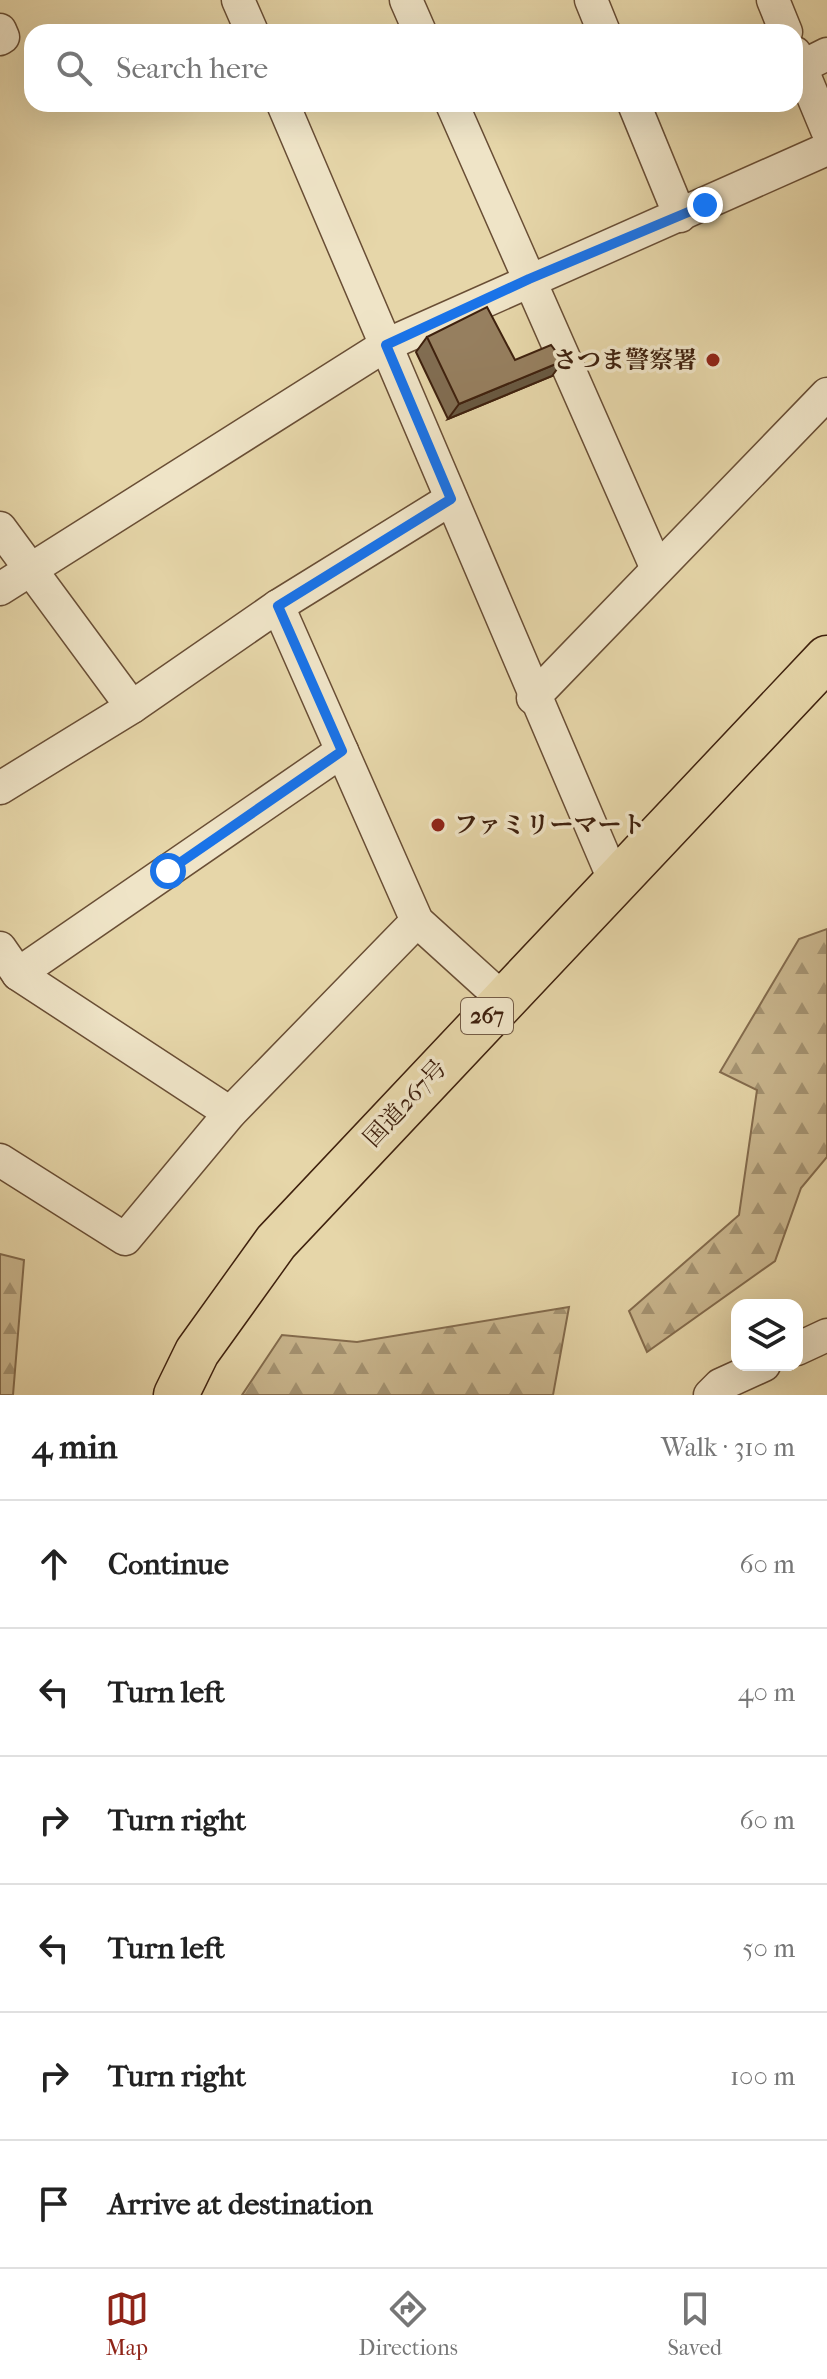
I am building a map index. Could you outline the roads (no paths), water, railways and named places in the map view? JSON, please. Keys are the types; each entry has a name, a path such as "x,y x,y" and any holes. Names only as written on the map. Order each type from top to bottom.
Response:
{"highway":[{"name":"国道267号","path":"176,1395 197,1352 276,1242 827,658"}],"street":[{"path":"238,0 248,24"},
{"path":"406,0 416,24"},
{"path":"591,0 601,24"},
{"path":"773,0 783,24"},
{"path":"0,30 3,37 0,39"},
{"path":"808,58 827,130"},
{"path":"286,112 533,698 615,882"},
{"path":"456,112 657,569"},
{"path":"637,112 680,216"},
{"path":"0,589 386,345 827,149"},
{"path":"533,698 827,394"},
{"path":"0,788 132,707 278,606 451,499"},
{"path":"0,528 132,707"},
{"path":"278,606 417,921 503,999"},
{"path":"230,1113 9,961 342,751"},
{"path":"0,1160 125,1239 230,1113 417,921"},
{"path":"803,1346 827,1335"},
{"path":"710,1395 720,1385 751,1371"}],"place":[{"name":"さつま警察署","path":"713,360"},
{"name":"ファミリーマート","path":"438,825"}]}
